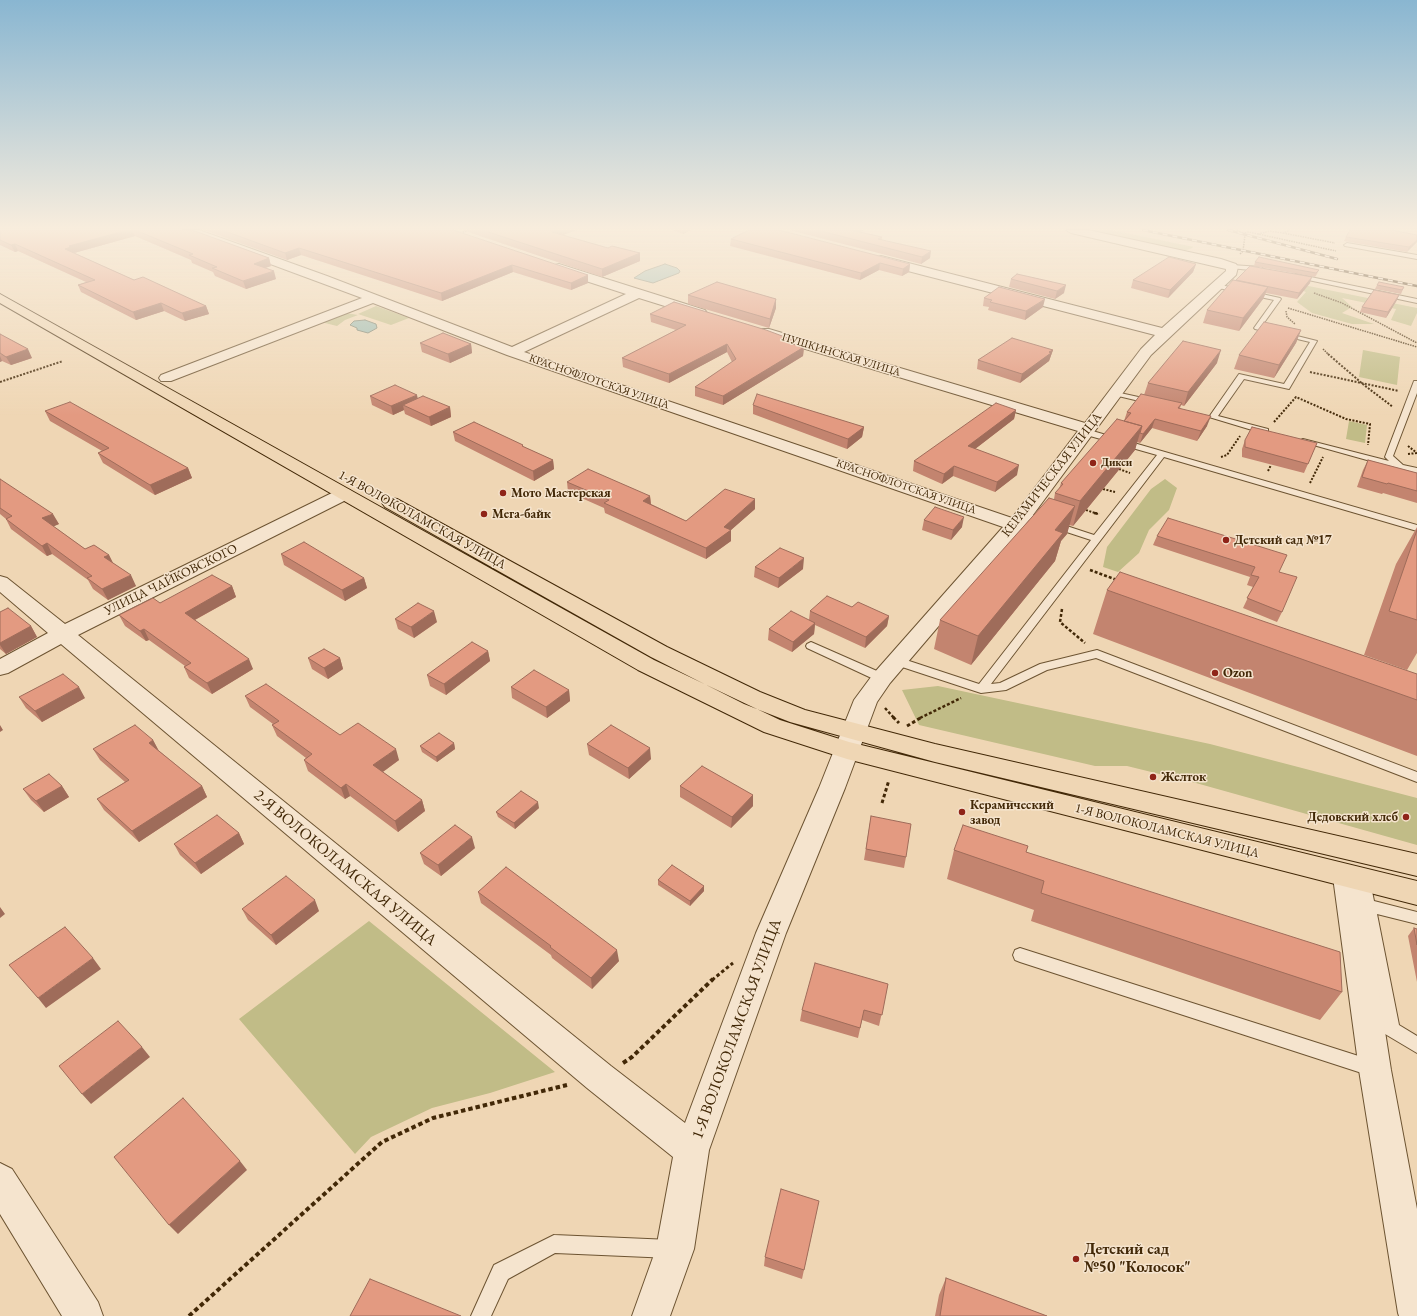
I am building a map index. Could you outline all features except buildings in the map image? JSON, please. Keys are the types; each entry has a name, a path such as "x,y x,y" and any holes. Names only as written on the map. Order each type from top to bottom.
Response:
{"main road":[{"name":"1-Я ВОЛОКОЛАМСКАЯ УЛИЦА","path":"10,291 691,668 752,698 798,716 850,741 1355,879 1417,893"},
{"name":"1-Я ВОЛОКОЛАМСКАЯ УЛИЦА","path":"0,298 646,664 698,692 772,726 958,759 1417,865"}],"street":[{"name":"КРАСНОФЛОТСКАЯ УЛИЦА","path":"353,291 512,352 1019,520"},
{"path":"628,291 711,316"},
{"path":"1004,291 1164,333"},
{"name":"КЕРАМИЧЕСКАЯ УЛИЦА","path":"850,741 866,700 882,678 1019,520 1146,352 1164,333 1210,291"},
{"path":"512,352 636,294"},
{"path":"166,378 372,299"},
{"name":"ПУШКИНСКАЯ УЛИЦА","path":"749,327 1087,430"},
{"name":"УЛИЦА ЧАЙКОВСКОГО","path":"0,668 62,634 344,494"},
{"name":"2-Я ВОЛОКОЛАМСКАЯ УЛИЦА","path":"0,582 599,1078 692,1150"},
{"name":"1-Я ВОЛОКОЛАМСКАЯ УЛИЦА","path":"651,1316 675,1249 692,1150 771,933 850,741"},
{"path":"1355,879 1380,1022 1376,1070 1417,1313"},
{"path":"0,1181 84,1316"}],"lane":[{"path":"1242,291 1278,299 1257,328 1314,341 1286,387 1242,376 1209,416 1271,433"},
{"path":"1370,291 1417,301"},
{"path":"1401,467 1389,457 1417,383"},
{"path":"1114,393 1160,404"},
{"path":"1087,430 1201,466 1417,528"},
{"path":"1298,440 1417,471"},
{"path":"981,689 1162,454"},
{"path":"1019,520 1096,539"},
{"path":"812,646 882,678"},
{"path":"897,661 981,689 1002,687 1044,667 1097,654 1417,777"},
{"path":"1355,879 1368,906 1380,1022 1417,1044"},
{"path":"1368,906 1417,918"},
{"path":"1020,955 1376,1070"},
{"path":"481,1316 501,1272 554,1244 675,1249"}],"path":[{"path":"1309,291 1342,303 1417,343"},
{"path":"1405,415 1364,385 1287,317 1285,307 1417,347"},
{"path":"0,382 63,360"},
{"path":"1297,369 1364,385 1413,393"},
{"path":"1271,433 1280,414 1296,397 1346,420 1370,424 1368,444 1389,457"},
{"path":"1201,466 1227,455 1246,426"},
{"path":"1304,495 1328,448"},
{"path":"1267,471 1271,465"},
{"path":"1076,565 1120,581"},
{"path":"1065,579 1060,622 1097,654"},
{"path":"881,704 904,728 923,716 981,689"},
{"path":"882,803 889,777"},
{"path":"189,1316 382,1142 433,1118 599,1078 632,1057 705,985 735,962"}],"shaded area":[{"path":"1304,291 1335,291 1417,308 1417,313 1411,326 1391,320 1396,309 1342,298 1352,307 1342,313 1374,324 1352,324 1312,313 1297,302 1306,292"},
{"path":"376,306 409,318 391,325 358,314"},
{"path":"346,313 358,315 345,320 337,326 321,322"},
{"path":"1363,350 1400,357 1397,385 1359,377"},
{"path":"1349,421 1367,425 1365,443 1346,439"},
{"path":"1165,479 1177,488 1169,510 1149,530 1139,553 1118,572 1103,567 1107,547 1151,489"},
{"path":"938,686 1210,744 1417,798 1417,845 1196,783 1127,766 1095,766 919,725 902,690"},
{"path":"369,921 555,1072 490,1093 432,1108 371,1137 355,1154 239,1019"}],"water":[{"path":"365,320 376,324 377,328 368,333 357,330 357,328 350,325 354,321"}],"place":[{"name":"Дикси","path":"1093,463"},
{"name":"Мото Мастерская","path":"503,493"},
{"name":"Мега-байк","path":"484,514"},
{"name":"Детский сад №17","path":"1226,540"},
{"name":"Ozon","path":"1215,673"},
{"name":"Желток","path":"1153,777"},
{"name":"Керамический завод","path":"962,812"},
{"name":"Дедовский хлеб","path":"1406,817"},
{"name":"Детский сад №50 \"Колосок\"","path":"1076,1259"}]}
